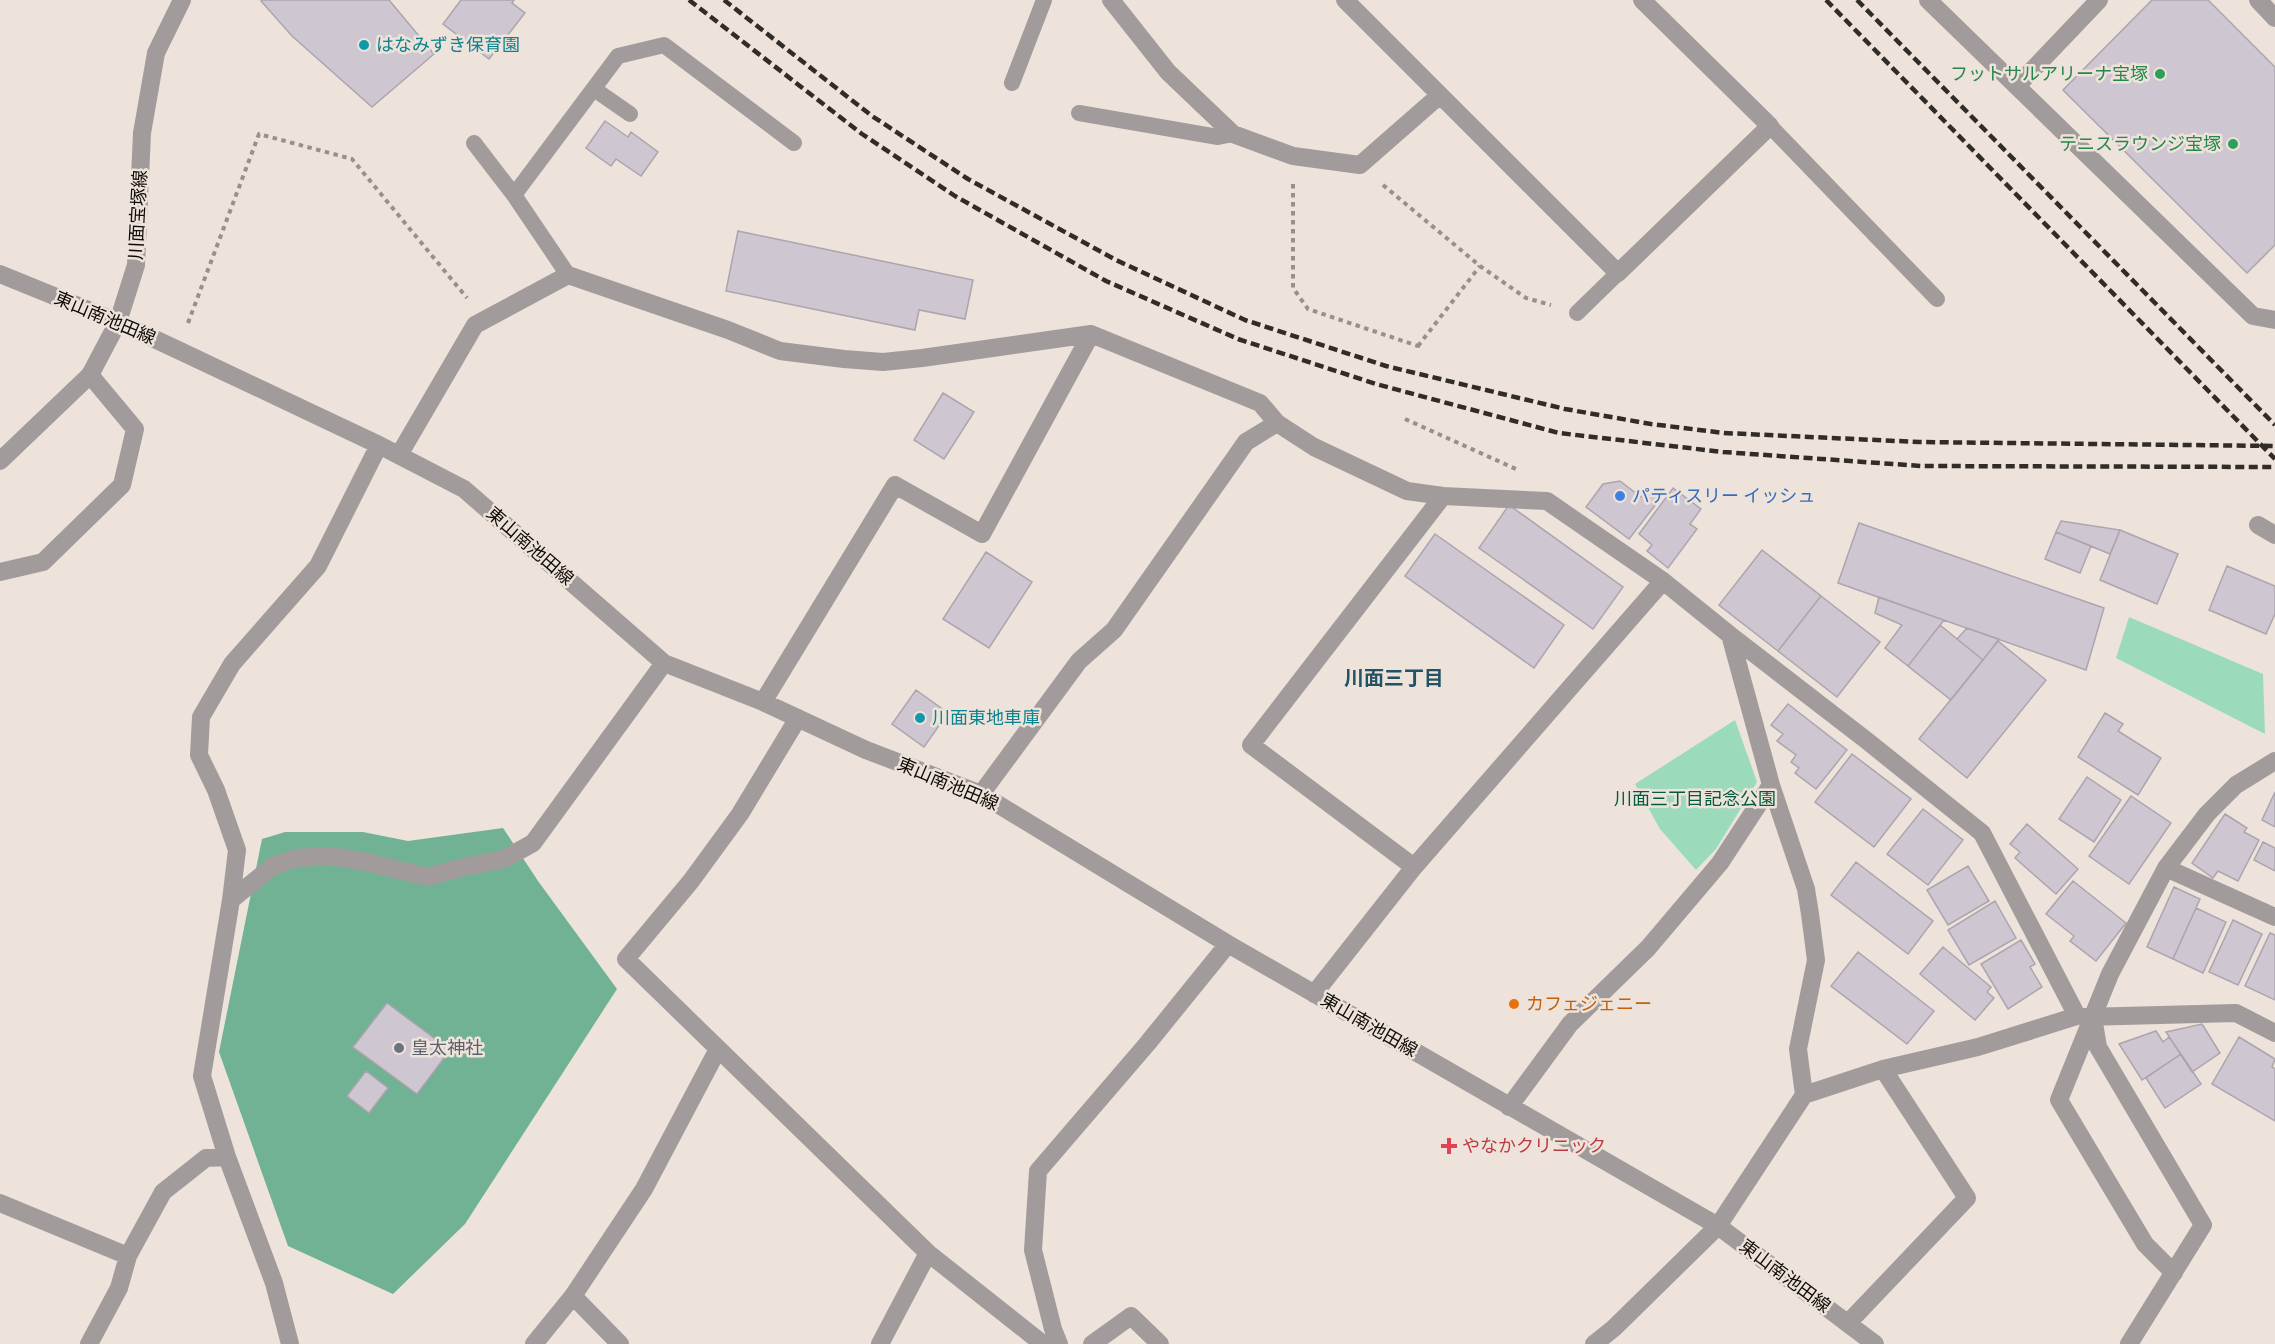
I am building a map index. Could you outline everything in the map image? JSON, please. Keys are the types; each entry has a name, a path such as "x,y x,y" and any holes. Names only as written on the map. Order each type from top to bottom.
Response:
{"street":[{"name":"川面宝塚線","path":"0,461 90,375 118,322 136,264 142,134 156,53 182,0"},
{"path":"1111,0 1168,72 1233,134 1293,156 1360,165 1440,95"},
{"path":"1345,0 1618,273 1770,126 1642,0"},
{"path":"1928,0 2253,316 2275,320"},
{"path":"2018,86 2099,0"},
{"path":"2258,0 2275,18"},
{"name":"東山南池田線","path":"0,274 118,322 379,445 464,489 664,663 763,702 866,750 981,794 1228,944 1718,1226 1875,1344"},
{"path":"399,455 475,325 568,275 728,330 780,351 844,359 883,362 1091,334 1260,403 1277,423 1314,447 1407,491 1443,496 1547,501 1663,581 1982,833 2085,1017 2098,1047 2203,1225 2129,1344"},
{"path":"763,702 895,485 982,534 1091,334"},
{"path":"0,572 43,562 122,485 135,429 90,375"},
{"path":"981,794 1079,661 1114,630 1246,442 1277,423"},
{"path":"290,1344 274,1283 227,1157 202,1076 237,850 216,790 200,754 201,717 232,664 318,566 379,445"},
{"path":"1414,867 1251,745 1443,496"},
{"path":"2258,525 2275,535"},
{"path":"1314,994 1414,867 1663,581"},
{"path":"1730,635 1771,785 1806,889 1816,960 1798,1049 1804,1095"},
{"path":"231,900 273,866 296,858 329,856 362,861 427,877 504,860 533,843 664,663"},
{"path":"798,718 740,814 691,881 626,959 928,1253 1043,1344"},
{"path":"2174,1273 2145,1244 2059,1100 2085,1017 2166,868 2207,814 2236,785 2275,761"},
{"path":"1509,1107 1570,1024 1648,948 1720,863 1771,785"},
{"path":"2166,868 2275,917"},
{"path":"1059,1344 1033,1250 1038,1171 1147,1044 1228,944"},
{"path":"1594,1344 1614,1328 1718,1226 1804,1095 1883,1069 1978,1047 2085,1017 2236,1013 2275,1033"},
{"path":"534,1344 573,1296 644,1189 718,1049"},
{"path":"1848,1323 1966,1198 1883,1069"},
{"path":"89,1344 119,1288 128,1256 163,1192 206,1158 227,1157"},
{"path":"0,1203 128,1256"},
{"path":"880,1344 928,1253"},
{"path":"573,1296 620,1344"},
{"path":"1092,1344 1131,1317 1160,1344"}],"lane":[{"path":"1012,83 1044,0"},
{"path":"514,195 618,56 664,45 794,143"},
{"path":"594,89 630,114"},
{"path":"1079,113 1218,137 1233,134"},
{"path":"1770,126 1937,299"},
{"path":"474,142 514,195 568,275"},
{"path":"1577,313 1618,273"}],"path":[{"path":"178,350 259,134 352,159 485,319"},
{"path":"1293,156 1293,288 1308,309 1418,346"},
{"path":"1360,165 1480,266 1526,298 1577,313"},
{"path":"1418,352 1418,346 1480,266"},
{"path":"1405,419 1545,481 1547,501"}],"green space":[{"path":"2129,617 2263,674 2265,734 2116,658"},
{"name":"川面三丁目記念公園","path":"1735,720 1757,782 1716,849 1696,870 1660,829 1635,784"},
{"path":"503,828 538,881 617,989 465,1224 393,1294 288,1246 219,1052 262,839 285,832 363,832 408,841"}],"building":[{"name":"はなみずき保育園","path":"389,0 434,54 372,107 292,36 261,1"},
{"path":"461,0 514,0 512,3 525,13 489,59 443,24"},
{"path":"2152,0 2208,0 2275,67 2275,245 2247,273 2063,90"},
{"path":"605,121 628,137 631,132 658,152 641,176 616,159 611,166 586,148"},
{"path":"738,231 973,280 965,319 919,310 915,330 726,291"},
{"path":"943,393 974,412 944,459 914,440"},
{"path":"1620,481 1641,497 1648,489 1660,499 1629,539 1586,507 1603,484"},
{"path":"1673,488 1701,509 1690,524 1697,529 1668,568 1647,551 1652,545 1639,534"},
{"path":"1509,505 1623,587 1593,629 1479,548"},
{"path":"2061,521 2120,530 2110,554 2056,532"},
{"path":"1859,523 2104,608 2086,670 1838,583"},
{"path":"2120,530 2178,554 2157,604 2100,580"},
{"path":"2056,532 2091,546 2080,573 2045,559"},
{"path":"1435,534 1564,625 1534,668 1405,576"},
{"path":"1762,550 1821,596 1778,651 1719,605"},
{"path":"986,552 1032,582 989,648 943,619"},
{"path":"2227,566 2275,586 2275,614 2266,634 2209,610"},
{"path":"1821,596 1880,642 1837,697 1778,651"},
{"path":"1879,597 1944,620 1908,666 1885,648 1902,625 1875,613"},
{"path":"1940,625 1983,660 1951,700 1908,666"},
{"path":"1967,628 1999,639 1983,660 1957,639"},
{"path":"1998,641 2046,680 1967,778 1919,739"},
{"name":"川面東地車庫","path":"916,690 948,713 924,747 892,724"},
{"path":"1788,704 1847,750 1816,789 1795,773 1799,768 1791,762 1796,755 1777,741 1783,734 1771,725"},
{"path":"2105,713 2123,724 2118,731 2161,758 2138,795 2078,757"},
{"path":"1852,754 1911,799 1874,847 1815,802"},
{"path":"2087,777 2121,800 2094,842 2059,819"},
{"path":"2275,792 2275,827 2262,820"},
{"path":"2131,796 2171,823 2129,884 2089,856"},
{"path":"1923,809 1963,840 1928,885 1887,854"},
{"path":"2225,814 2247,828 2244,832 2259,840 2238,881 2218,871 2213,878 2192,863"},
{"path":"2027,824 2078,869 2056,894 2015,858 2020,852 2010,844"},
{"path":"2263,842 2275,848 2275,871 2254,860"},
{"path":"1856,862 1933,921 1908,954 1831,895"},
{"path":"1968,866 1989,901 1948,925 1927,890"},
{"path":"2073,881 2126,923 2096,961 2070,941 2074,936 2046,914"},
{"path":"2174,887 2200,899 2173,959 2147,947"},
{"path":"1995,901 2016,938 1969,965 1948,930"},
{"path":"2196,908 2226,922 2203,973 2173,959"},
{"path":"2233,920 2262,934 2238,985 2209,972"},
{"path":"2270,933 2275,935 2275,1000 2245,986"},
{"path":"2021,940 2035,964 2030,967 2042,987 2008,1009 1981,964"},
{"path":"1943,947 1991,987 1987,992 1994,998 1975,1020 1920,974"},
{"path":"1858,952 1934,1011 1907,1044 1831,986"},
{"path":"387,1003 450,1050 417,1094 353,1047"},
{"path":"2202,1024 2220,1053 2192,1072 2166,1032"},
{"path":"2156,1031 2163,1042 2169,1037 2181,1054 2142,1080 2119,1044"},
{"path":"2239,1037 2275,1059 2272,1067 2275,1069 2275,1121 2212,1084"},
{"path":"2181,1054 2201,1084 2165,1108 2146,1078"},
{"path":"366,1071 388,1088 369,1113 347,1096"}],"railway":[{"path":"689,0 862,134 955,196 1106,281 1238,339 1376,384 1559,433 1723,452 1921,466 2275,467"},
{"path":"724,0 872,116 968,179 1116,260 1245,320 1386,366 1565,409 1651,424 1724,433 1919,442 2275,446"},
{"path":"1826,0 2275,459"},
{"path":"1857,0 2275,425"}],"place":[{"name":"はなみずき保育園","path":"364,45"},
{"name":"フットサルアリーナ宝塚","path":"2160,74"},
{"name":"テニスラウンジ宝塚","path":"2233,144"},
{"name":"パティスリー イッシュ","path":"1620,496"},
{"name":"川面東地車庫","path":"920,718"},
{"name":"カフェジェニー","path":"1514,1004"},
{"name":"皇太神社","path":"399,1048"},
{"name":"やなかクリニック","path":"1449,1146"}],"district":[{"name":"川面三丁目","path":"1394,678"}]}
